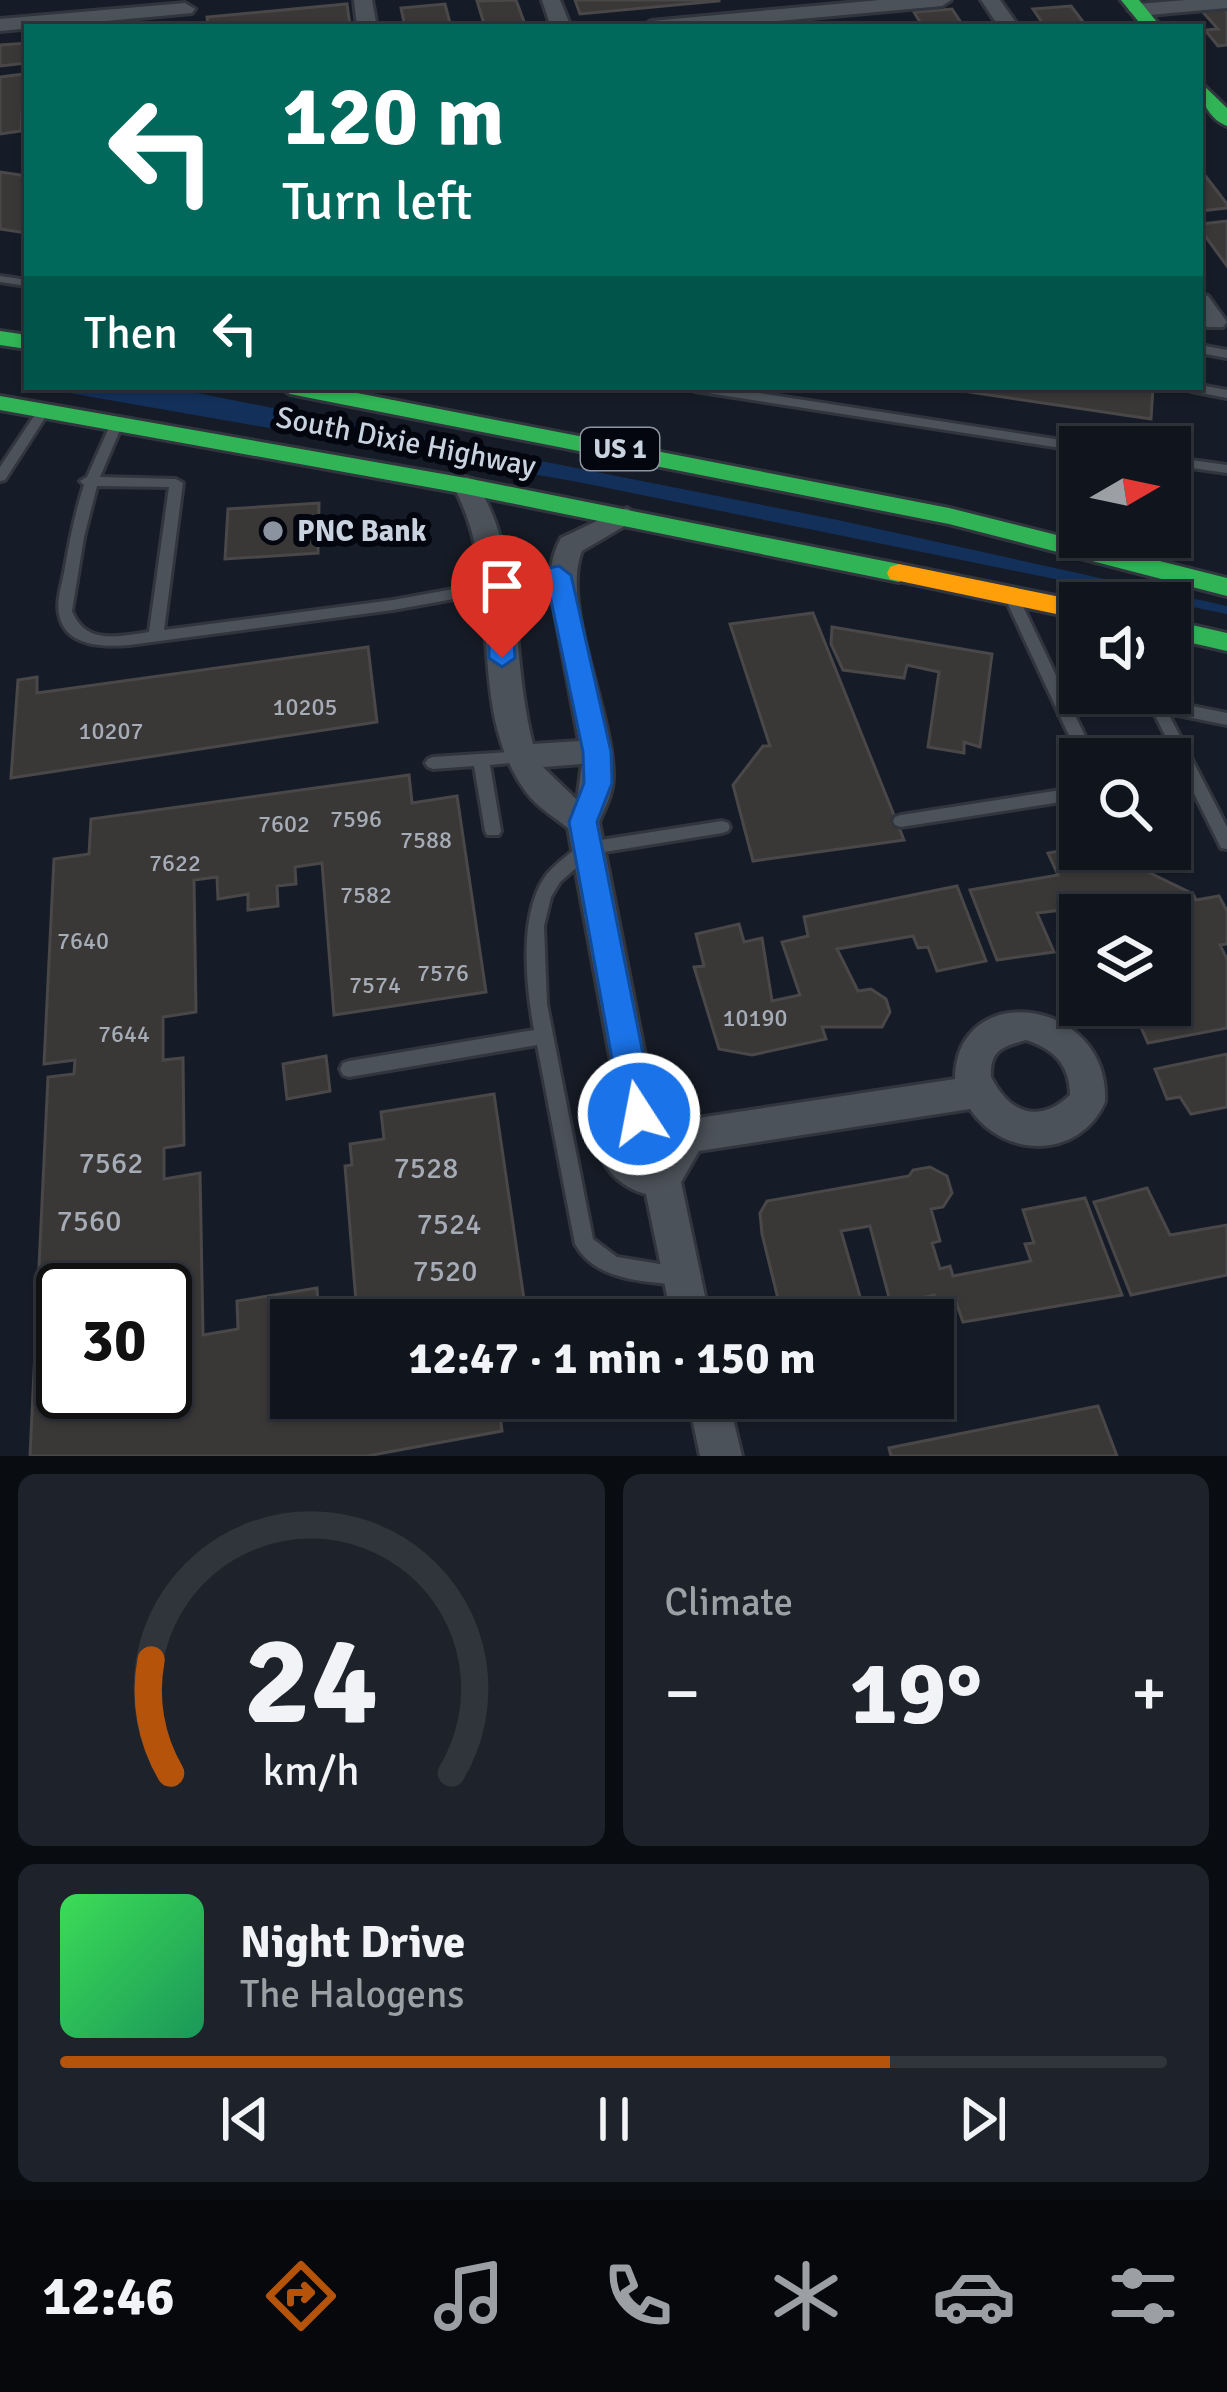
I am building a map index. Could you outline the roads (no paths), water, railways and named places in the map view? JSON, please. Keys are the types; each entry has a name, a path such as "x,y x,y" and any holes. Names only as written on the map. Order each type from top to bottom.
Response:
{"main road":[{"path":"1203,90 1225,115"},
{"name":"South Dixie Highway","path":"305,390 949,516 1227,586"},
{"name":"South Dixie Highway","path":"0,403 466,486 1059,606"},
{"path":"949,516 1227,561"},
{"path":"1191,634 1227,642"}],"street":[{"path":"0,26 186,9 205,0"},
{"path":"683,24 942,0"},
{"path":"1140,12 1227,2"},
{"path":"1203,305 1215,322"},
{"path":"466,486 486,519 498,585 507,696 524,757 535,784 586,835"},
{"path":"627,517 571,545 559,575 597,752 598,783 586,835 639,1114"},
{"path":"524,757 597,752"},
{"path":"682,1137 976,1092"},
{"path":"639,1114 668,1117 682,1137 678,1162 661,1174 630,1170 616,1149 621,1126 639,1114"},
{"path":"661,1174 686,1299"},
{"path":"713,1419 721,1456"}],"lane":[{"path":"713,390 1059,444"},
{"path":"0,477 44,410"},
{"path":"117,423 87,481 65,611 68,625 95,640 393,605 559,575"},
{"path":"0,444 17,447"},
{"path":"1191,464 1227,470"},
{"path":"87,481 176,483 155,636"},
{"path":"1011,596 1078,738"},
{"path":"1191,709 1227,718"},
{"path":"1162,714 1227,843"},
{"path":"433,763 524,757"},
{"path":"481,760 493,831"},
{"path":"901,820 1059,796"},
{"path":"681,1277 614,1266 597,1260 584,1244 543,1036 535,963 539,911 554,877 586,835 722,827"},
{"path":"349,1069 543,1036"}],"place":[{"name":"PNC Bank","path":"273,531"}]}
